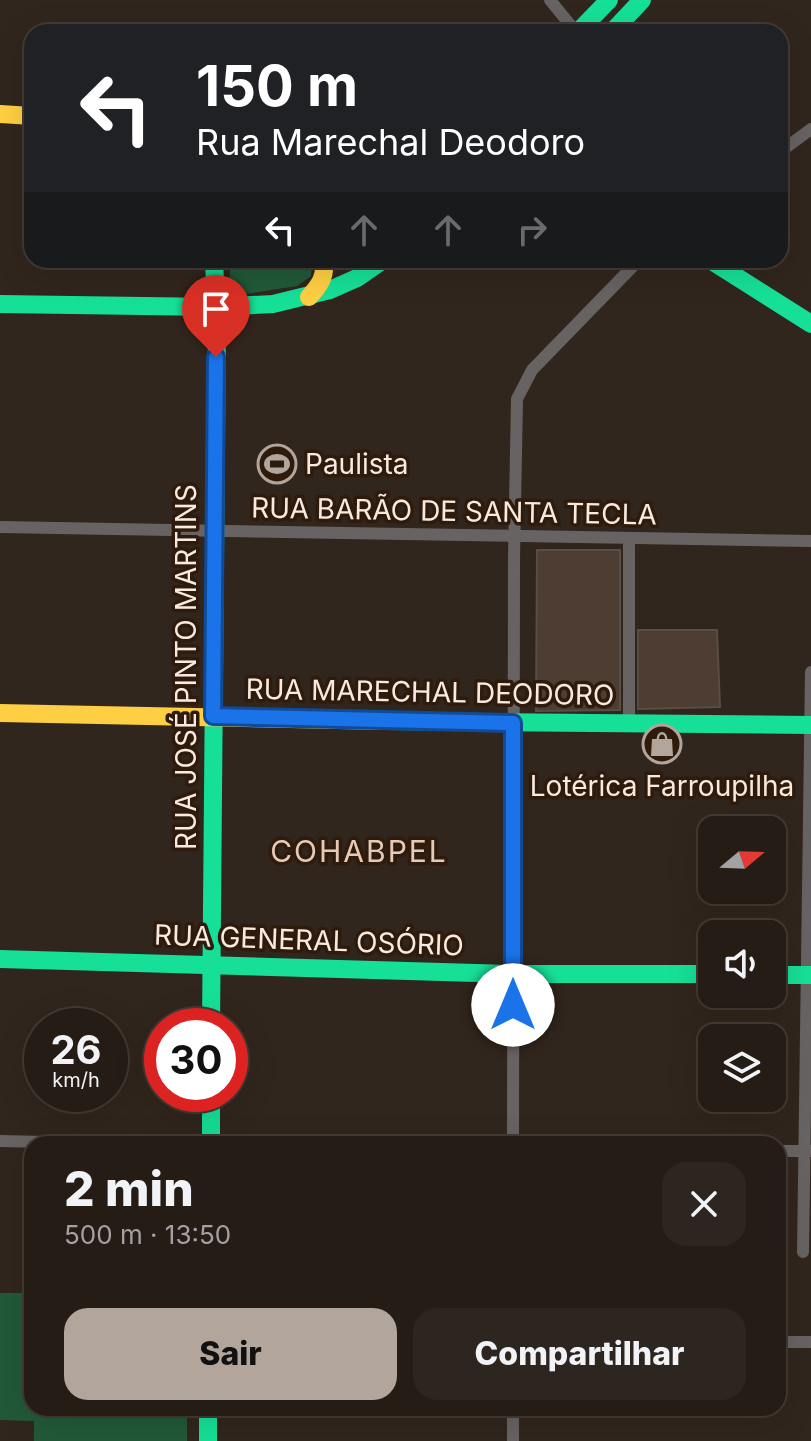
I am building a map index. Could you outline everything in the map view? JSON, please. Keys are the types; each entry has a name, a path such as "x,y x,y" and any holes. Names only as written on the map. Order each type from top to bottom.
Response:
{"street":[{"path":"550,0 570,24"},
{"path":"585,24 609,0"},
{"path":"624,24 642,0"},
{"path":"0,114 24,116"},
{"path":"788,146 811,129"},
{"name":"RUA JOSÉ PINTO MARTINS","path":"211,1008 217,328 214,268"},
{"path":"222,268 221,285 227,297 239,308"},
{"path":"307,299 322,283 325,268"},
{"path":"0,304 239,308 307,299 373,268"},
{"path":"513,1136 517,399 532,370 631,268"},
{"path":"723,268 811,324"},
{"path":"217,328 239,308"},
{"name":"RUA BARÃO DE SANTA TECLA","path":"0,527 811,541"},
{"path":"629,539 629,724"},
{"path":"803,1252 808,1151 811,672"},
{"name":"RUA MARECHAL DEODORO","path":"0,713 513,723 811,725"},
{"name":"RUA GENERAL OSÓRIO","path":"0,959 513,974 698,974"},
{"path":"786,975 809,975"},
{"path":"211,1112 211,1136"},
{"path":"0,1141 24,1142"},
{"path":"786,1151 808,1151"},
{"path":"786,1342 811,1342"},
{"path":"208,1416 208,1441"},
{"path":"513,1416 513,1441"}],"green space":[{"path":"230,268 312,268 311,276 297,286 240,295 230,286"},
{"path":"0,1293 24,1293 24,1416 187,1416 187,1441 34,1441 34,1421 0,1420"}],"building":[{"path":"537,550 620,550 620,710 536,711"},
{"path":"638,630 717,630 720,707 638,709"}],"traffic: fast":[{"path":"586,24 609,0"},
{"path":"620,24 642,0"},
{"path":"211,1008 217,328 214,268"},
{"path":"0,304 215,307 273,304 330,290 371,268"},
{"path":"723,268 811,324"},
{"path":"385,721 811,725"},
{"path":"0,959 513,974 698,974"},
{"path":"786,975 811,975"},
{"path":"211,1112 211,1136"},
{"path":"208,1416 208,1441"}],"traffic: slow":[{"path":"0,114 24,116"},
{"path":"309,297 321,280 324,268"},
{"path":"0,713 385,721"}],"place":[{"name":"Paulista","path":"277,464"},
{"name":"Lotérica Farroupilha","path":"662,744"}],"district":[{"name":"COHABPEL","path":"359,852"}],"route":[{"path":"216,357 213,716 513,723 513,1005"}]}
